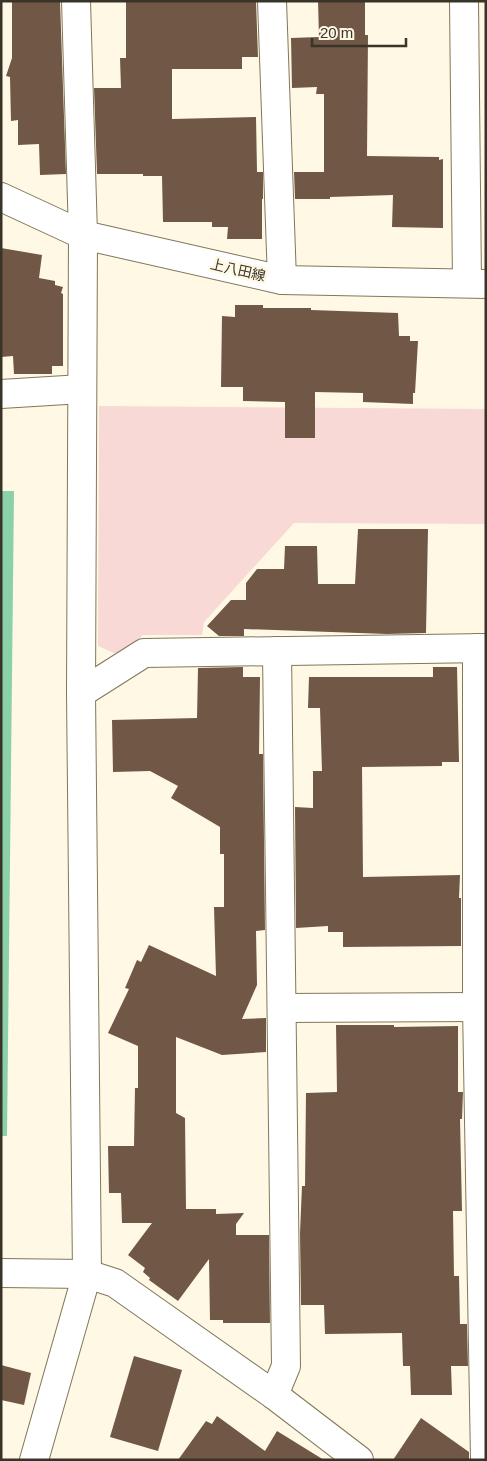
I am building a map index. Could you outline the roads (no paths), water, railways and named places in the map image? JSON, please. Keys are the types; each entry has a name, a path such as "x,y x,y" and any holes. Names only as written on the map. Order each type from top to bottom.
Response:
{"street":[{"path":"34,1460 87,1274 81,693 83,235 76,1"},
{"path":"272,1 282,280"},
{"path":"464,1 476,284"},
{"name":"上八田線","path":"1,197 83,235 282,280 476,284"},
{"path":"1,394 82,389"},
{"path":"81,693 144,653 481,648 477,1007 485,1460"},
{"path":"274,1395 286,1366 277,651"},
{"path":"282,1008 477,1007"},
{"path":"1,1273 87,1274 115,1283 274,1395 359,1460"}]}
